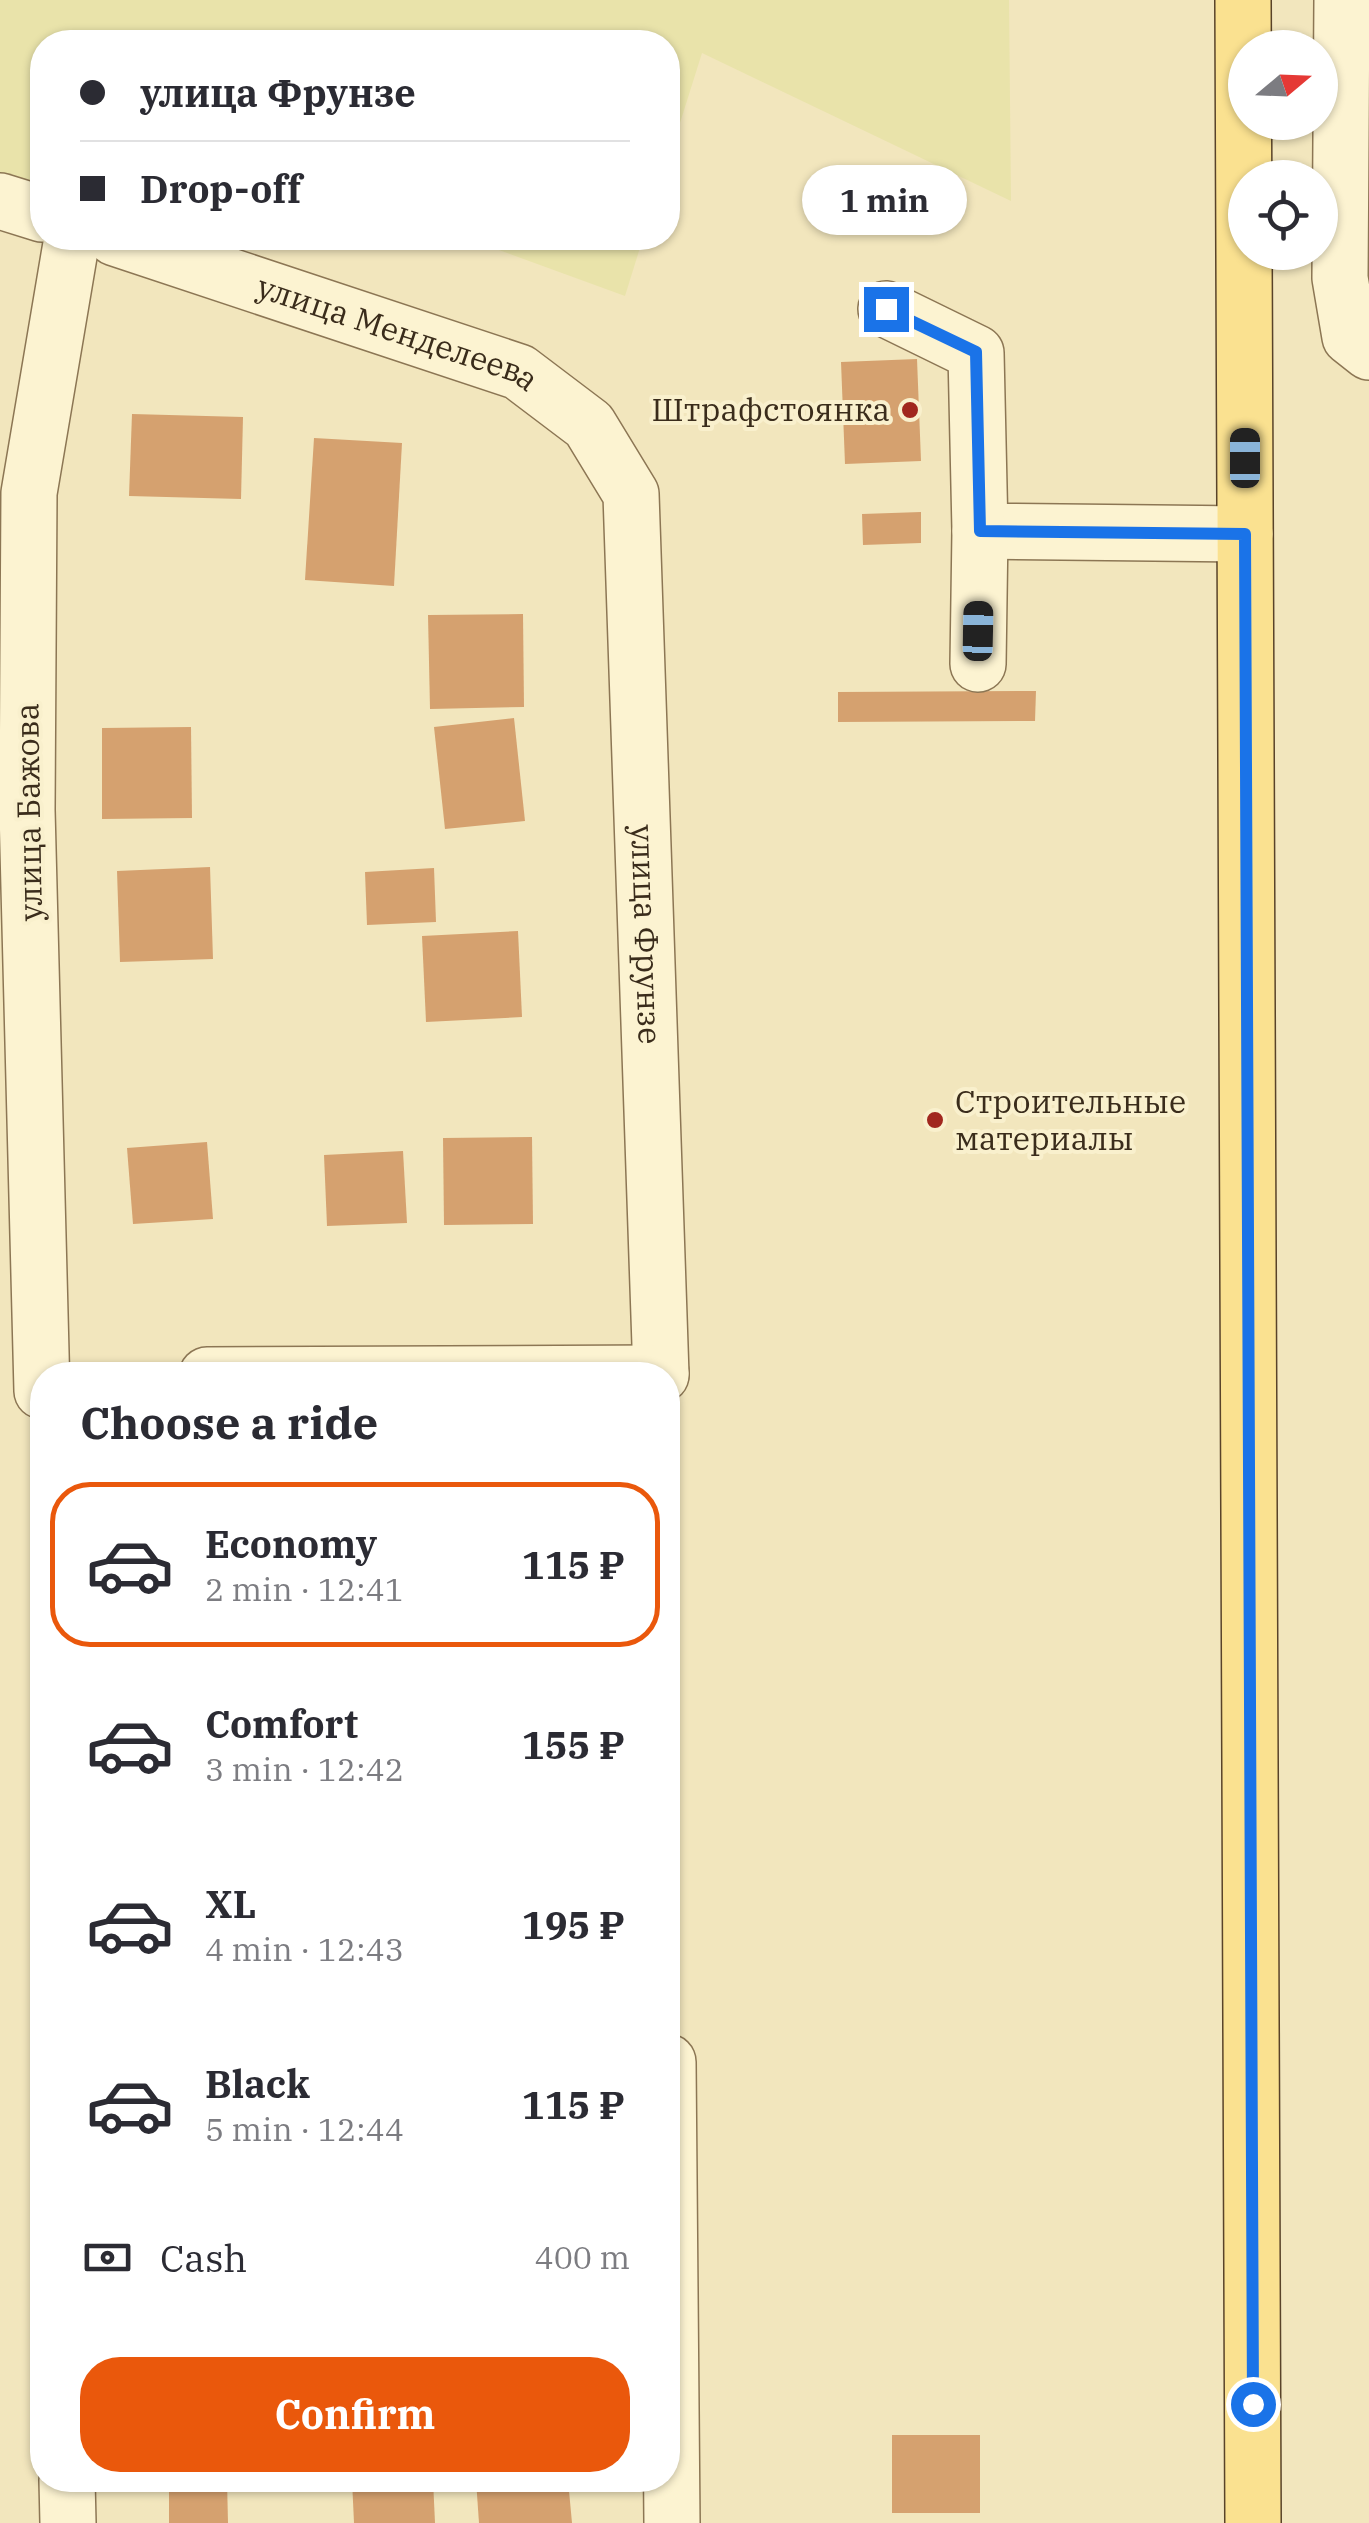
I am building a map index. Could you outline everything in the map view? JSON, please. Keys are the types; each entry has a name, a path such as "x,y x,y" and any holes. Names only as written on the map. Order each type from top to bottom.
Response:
{"main road":[{"path":"1243,0 1253,2523"}],"street":[{"path":"1342,0 1340,278 1350,337 1369,352"},
{"path":"0,200 30,210"},
{"name":"улица Бажова","path":"42,1362 27,810 29,493 70,250"},
{"name":"улица Менделеева","path":"151,250 520,372 589,425 631,494"},
{"path":"886,309 976,352 978,664"},
{"name":"улица Фрунзе","path":"631,494 662,1362"},
{"path":"980,531 1245,534"},
{"path":"0,1377 30,1376"},
{"path":"67,2492 68,2523"},
{"path":"672,2492 672,2523"}],"shaded area":[{"path":"0,0 1009,0 1011,201 702,53 680,123 680,30 30,30 30,192 0,183"},
{"path":"499,250 639,250 625,296"}],"building":[{"path":"917,359 921,461 845,464 841,362"},
{"path":"132,414 243,417 241,499 129,496"},
{"path":"314,438 402,443 394,586 305,580"},
{"path":"921,512 921,543 863,545 862,514"},
{"path":"523,614 524,707 430,709 428,615"},
{"path":"1036,691 1035,721 838,722 838,692"},
{"path":"514,718 525,821 445,829 434,727"},
{"path":"191,727 192,818 102,819 102,728"},
{"path":"210,867 213,959 120,962 117,871"},
{"path":"434,868 436,922 367,925 365,872"},
{"path":"518,931 522,1017 426,1022 422,936"},
{"path":"532,1137 533,1224 444,1225 443,1138"},
{"path":"207,1142 213,1219 133,1224 127,1148"},
{"path":"403,1151 407,1223 327,1226 324,1155"},
{"path":"892,2435 980,2435 980,2513 892,2513"},
{"path":"169,2492 227,2492 228,2523 169,2523"},
{"path":"353,2492 434,2492 435,2523 354,2523"},
{"path":"477,2492 569,2492 572,2523 479,2523"}],"place":[{"name":"Штрафстоянка","path":"910,410"},
{"name":"Строительные материалы","path":"935,1120"}],"route":[{"path":"886,309 976,352 980,531 1245,534 1253,2404"}]}
